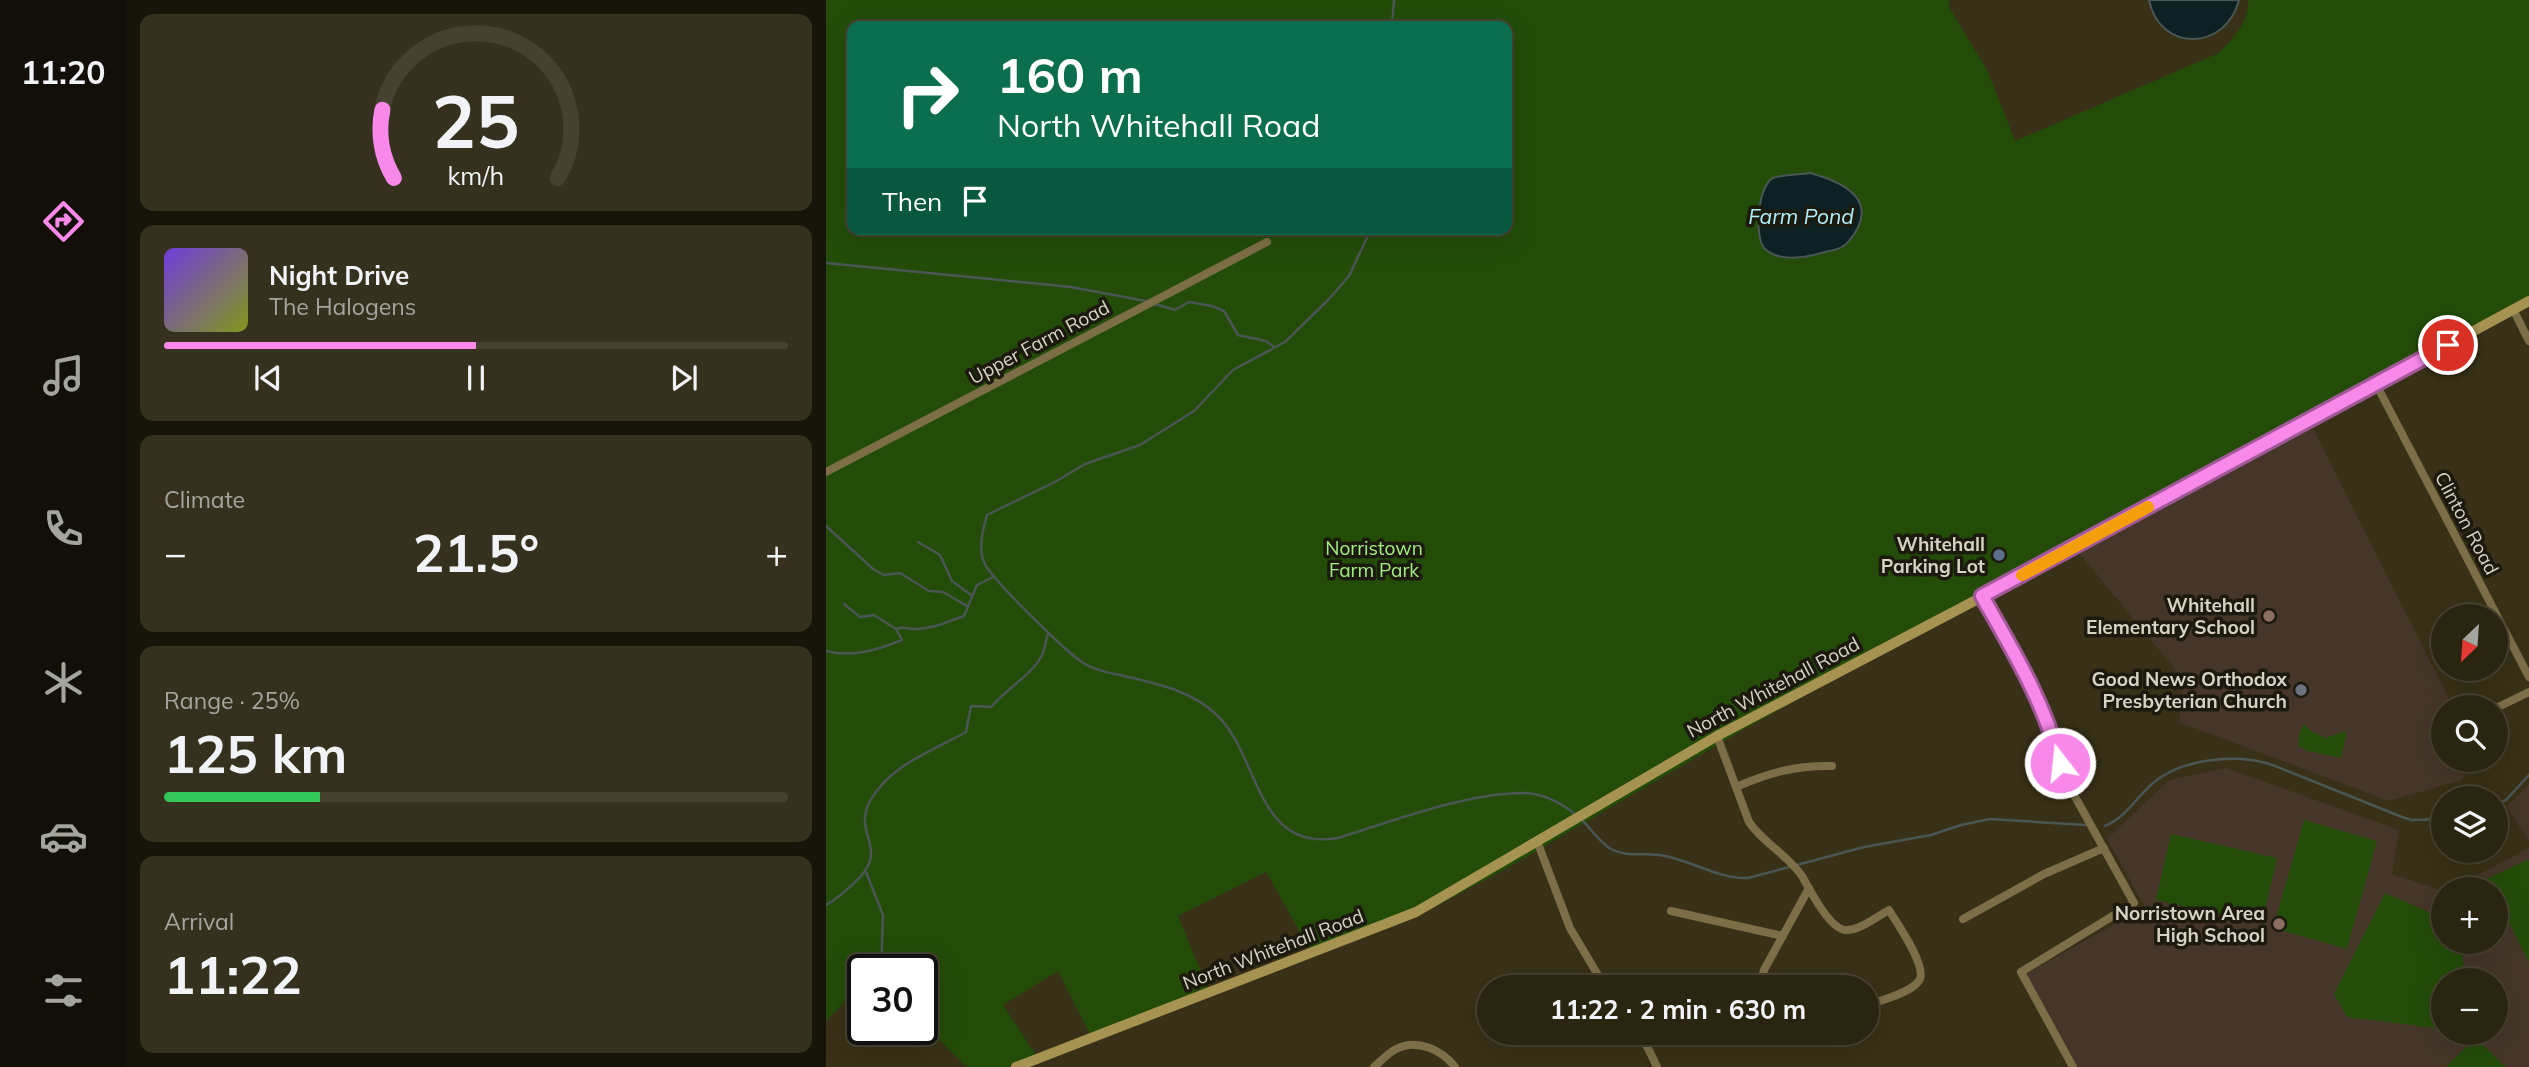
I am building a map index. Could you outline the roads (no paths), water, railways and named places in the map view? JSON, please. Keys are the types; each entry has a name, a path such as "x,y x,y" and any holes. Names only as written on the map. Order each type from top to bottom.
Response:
{"main road":[{"name":"North Whitehall Road","path":"1016,1067 1416,912 1717,736 2529,301"}],"street":[{"name":"Upper Farm Road","path":"826,472 1267,242"},
{"path":"2513,309 2529,341"},
{"name":"Clinton Road","path":"2376,384 2529,677"},
{"path":"1982,596 2034,687 2068,784 2134,903 2021,972 2073,1067"},
{"path":"2508,702 2529,692"},
{"path":"1717,736 1749,822 1757,834 1796,867 1827,916 1838,928 1852,929 1889,910 1916,957 1921,972 1915,985 1879,1001"},
{"path":"1736,787 1766,774 1807,765 1832,766"},
{"path":"1537,841 1570,928 1598,975"},
{"path":"1963,919 2044,874 2104,848"},
{"path":"1763,975 1809,888"},
{"path":"1671,911 1783,936"},
{"path":"1374,1067 1394,1049 1418,1045 1440,1052 1455,1067"},
{"path":"1646,1045 1657,1067"}],"water":[{"path":"2149,0 2239,0 2232,17 2221,29 2208,36 2193,39 2179,37 2166,30 2155,17"},
{"name":"Farm Pond","path":"1810,173 1836,182 1855,196 1862,215 1858,227 1846,244 1836,249 1799,257 1776,255 1764,248 1759,233 1759,211 1764,190 1773,178"}],"waterway":[{"path":"1392,21 1394,0"},
{"path":"1368,235 1349,276 1329,299 1285,342 1233,370 1194,411 1140,445 1085,464 1055,482 987,515 981,544 984,562 989,571 1030,615 1085,664 1172,689 1208,707 1232,734 1275,817 1291,831 1311,838 1338,838 1456,802 1504,794 1539,795 1575,814"},
{"path":"826,263 1071,287 1146,301"},
{"path":"1155,304 1175,310 1189,302 1212,306 1224,311 1238,335 1266,341 1274,347"},
{"path":"826,526 873,569 884,575 900,573 929,591 943,592 967,606"},
{"path":"918,542 940,555 952,581 971,595"},
{"path":"826,651 845,654 874,650 902,640 896,629 926,628 964,616 977,585 993,577"},
{"path":"844,604 860,617 874,615 896,629"},
{"path":"826,905 852,885 870,861 865,813 878,788 900,768 966,732 971,706 991,707 1026,675 1042,655 1048,633"},
{"path":"2105,826 2119,818 2164,775 2193,764 2225,759 2270,764 2402,817 2412,820 2431,819"},
{"path":"2508,798 2529,775"},
{"path":"1580,818 1611,849 1629,854 1670,857 1725,875 1748,878 1864,847 1931,835 1990,819 2085,825"},
{"path":"866,872 883,915 882,954"}],"place":[{"name":"Whitehall Parking Lot","path":"1999,555"},
{"name":"Whitehall Elementary School","path":"2269,616"},
{"name":"Good News Orthodox Presbyterian Church","path":"2301,690"},
{"name":"Norristown Area High School","path":"2279,924"}],"park label":[{"name":"Norristown Farm Park","path":"1374,559"}]}
